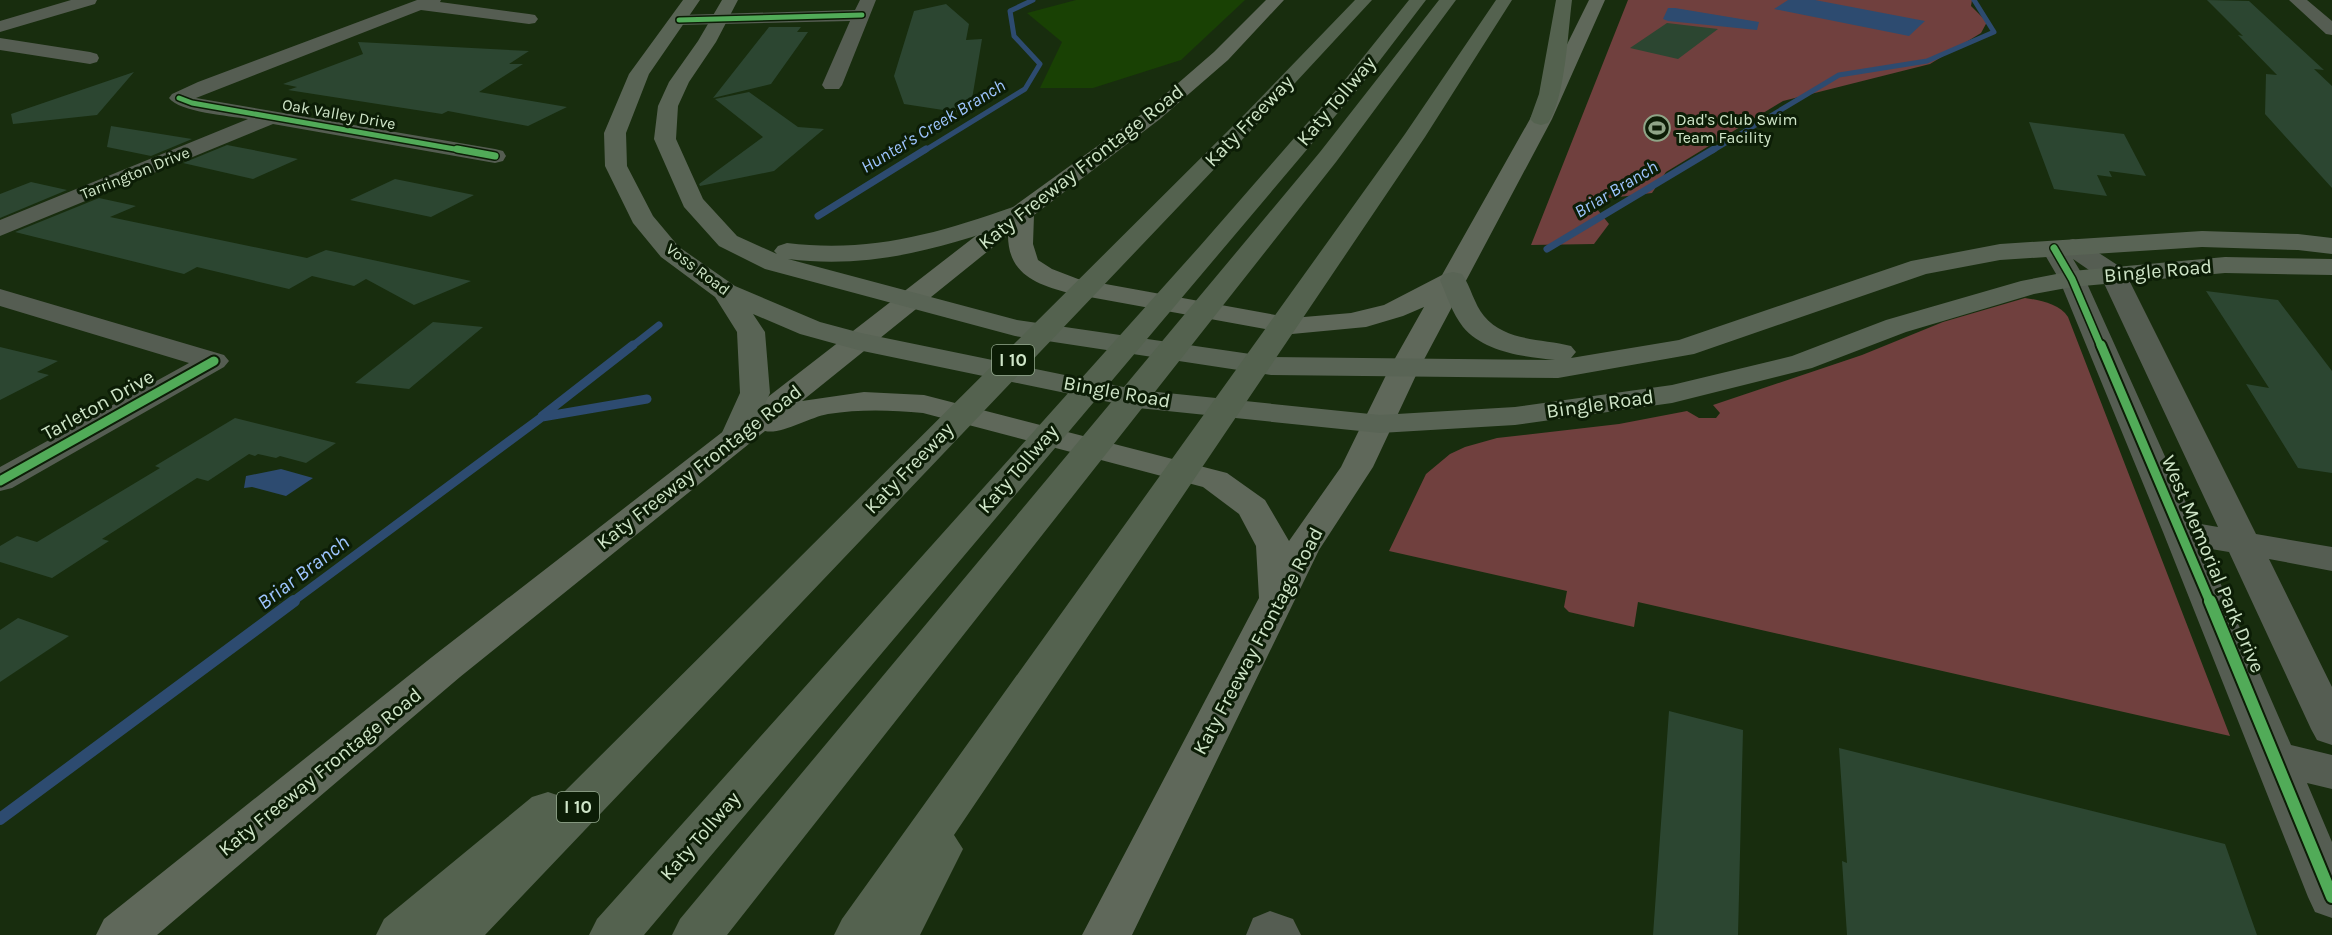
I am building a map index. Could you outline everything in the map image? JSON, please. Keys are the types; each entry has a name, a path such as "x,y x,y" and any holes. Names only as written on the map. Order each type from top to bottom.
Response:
{"highway":[{"path":"1332,34 1346,0"},
{"name":"Katy Freeway","path":"453,935 1364,0"},
{"name":"Katy Tollway","path":"614,935 1209,251 1351,85 1418,0"},
{"name":"Katy Tollway","path":"697,935 1335,148 1448,0"},
{"path":"859,935 1149,521 1414,136 1504,0"},
{"path":"1541,119 1549,94 1564,0"},
{"path":"401,935 702,679"},
{"path":"895,935 1007,723"}],"main road":[{"name":"Voss Road","path":"641,129 639,74 692,0"},
{"name":"Katy Freeway Frontage Road","path":"121,935 446,667 1022,212 1153,115 1221,56 1276,0"},
{"name":"Katy Freeway Frontage Road","path":"1107,935 1302,549 1357,467 1380,424 1404,369 1541,119 1598,0"},
{"name":"Voss Road","path":"725,10 679,82 668,106 641,129 616,166 642,218 670,252 725,292 810,328 858,341"},
{"name":"Voss Road","path":"641,129 665,139 692,202 728,241 774,263 911,301"},
{"path":"728,241 807,255 880,253 953,237 1022,212 1019,250 1023,260 1030,268 1046,277 1073,286 1292,326 1322,325 1382,315 1407,305 1453,280 1473,321 1500,340 1523,348 1619,358"},
{"name":"Bingle Road","path":"911,301 1015,328 1271,366 1558,369 1684,348 1920,267 2000,252 2067,258 2202,239 2298,242 2332,246"},
{"name":"Bingle Road","path":"858,341 1138,399 1380,424 1515,416 1672,394 1802,362 1896,326 2030,287 2067,258"},
{"name":"Bingle Road","path":"2113,274 2225,265 2332,267"},
{"path":"725,292 751,332 755,393 736,437"},
{"path":"1836,294 1896,326"},
{"path":"736,437 798,410 857,400 891,400 924,404 1215,480 1253,508 1274,546 1277,597"}],"street":[{"path":"0,27 89,0"},
{"path":"2297,0 2332,30"},
{"path":"427,2 529,20"},
{"name":"Oak Valley Drive","path":"427,2 204,86 179,98 192,103 495,156"},
{"path":"679,20 725,10 865,8 832,85"},
{"path":"0,44 90,58"},
{"name":"Tarrington Drive","path":"0,229 271,117"},
{"name":"West Memorial Park Drive","path":"2067,258 2113,274 2245,544 2332,729"},
{"name":"West Memorial Park Drive","path":"2067,258 2332,897"},
{"name":"Tarleton Drive","path":"0,297 214,361 0,481"},
{"path":"2181,532 2332,559"},
{"path":"2276,759 2332,772"}],"shaded area":[{"path":"1076,0 1245,0 1181,60 1093,88 1040,88 1062,42 1027,13"},
{"name":"Dad's Club Swim Team Facility","path":"1628,0 1972,0 1971,6 1987,22 1981,33 1930,64 1783,101 1666,172 1652,193 1602,199 1597,209 1609,224 1594,244 1531,245"},
{"path":"2025,298 2055,306 2068,317 2230,736 1638,602 1634,627 1569,612 1564,607 1567,591 1389,551 1426,474 1450,454 1465,447 1497,438 1619,424 1687,411 1699,418 1716,418 1720,413 1713,405 1862,355 1943,322"}],"water":[{"path":"1788,0 1815,0 1925,21 1909,36 1774,9"},
{"path":"1668,8 1759,22 1757,30 1668,21 1663,19"},
{"path":"281,469 313,478 286,496 252,487 244,488 246,476"}],"building":[{"path":"2207,0 2249,1 2324,70 2314,69 2332,86 2332,188 2265,114 2266,74 2277,75"},
{"path":"946,4 969,24 966,40 982,39 972,99 956,112 904,104 894,76 914,11"},
{"path":"1667,23 1718,29 1678,59 1630,48"},
{"path":"769,27 801,27 797,32 808,32 771,84 713,98"},
{"path":"358,42 529,51 509,64 523,64 479,92 567,107 528,126 448,111 442,114 288,90 297,87 283,84 363,54"},
{"path":"134,72 97,115 13,124 11,114"},
{"path":"749,92 798,127 824,129 774,171 700,186 699,184 763,137 715,99"},
{"path":"2029,122 2124,134 2146,176 2109,171 2112,177 2097,175 2107,196 2054,189"},
{"path":"111,126 192,139 151,156 107,147"},
{"path":"227,145 298,159 253,179 183,163"},
{"path":"395,179 474,195 431,217 350,200"},
{"path":"31,182 67,190 0,218 0,194"},
{"path":"99,198 136,206 110,217 307,258 326,250 471,281 414,305 366,279 354,286 312,276 289,289 197,267 184,274 15,232"},
{"path":"2206,291 2278,300 2332,371 2332,473 2298,468 2246,384 2269,388"},
{"path":"433,322 483,327 409,389 355,383"},
{"path":"0,347 58,361 37,372 49,375 0,400"},
{"path":"235,418 336,443 306,463 280,456 276,458 249,454 208,481 197,478 102,539 109,541 52,578 0,562 0,546 17,536 37,542 160,468 155,466"},
{"path":"18,618 69,636 0,682 0,630"},
{"path":"1669,711 1743,730 1738,935 1653,935"},
{"path":"1839,748 2225,844 2257,935 1847,935 1842,861 1847,863"}],"waterway":[{"name":"Hunter's Creek Branch","path":"924,151 1025,89 1040,64 1014,36 1010,11 1033,0"},
{"name":"Briar Branch","path":"1712,151 1839,75 1927,61 1994,32 1974,0"},
{"name":"Hunter's Creek Branch","path":"818,216 926,149"},
{"name":"Briar Branch","path":"1547,249 1714,149"},
{"name":"Hunter's Creek Branch","path":"631,347 659,325"},
{"name":"Hunter's Creek Branch","path":"542,416 633,345"},
{"name":"Briar Branch","path":"292,602 542,417 647,399"},
{"name":"Briar Branch","path":"0,819 294,601"}],"cycle path":[{"path":"679,20 862,15"},
{"path":"179,98 192,103 495,156"},
{"path":"2054,248 2072,279 2181,532 2332,897"},
{"path":"0,481 214,361"}],"place":[{"name":"Dad's Club Swim Team Facility","path":"1657,128"}]}
